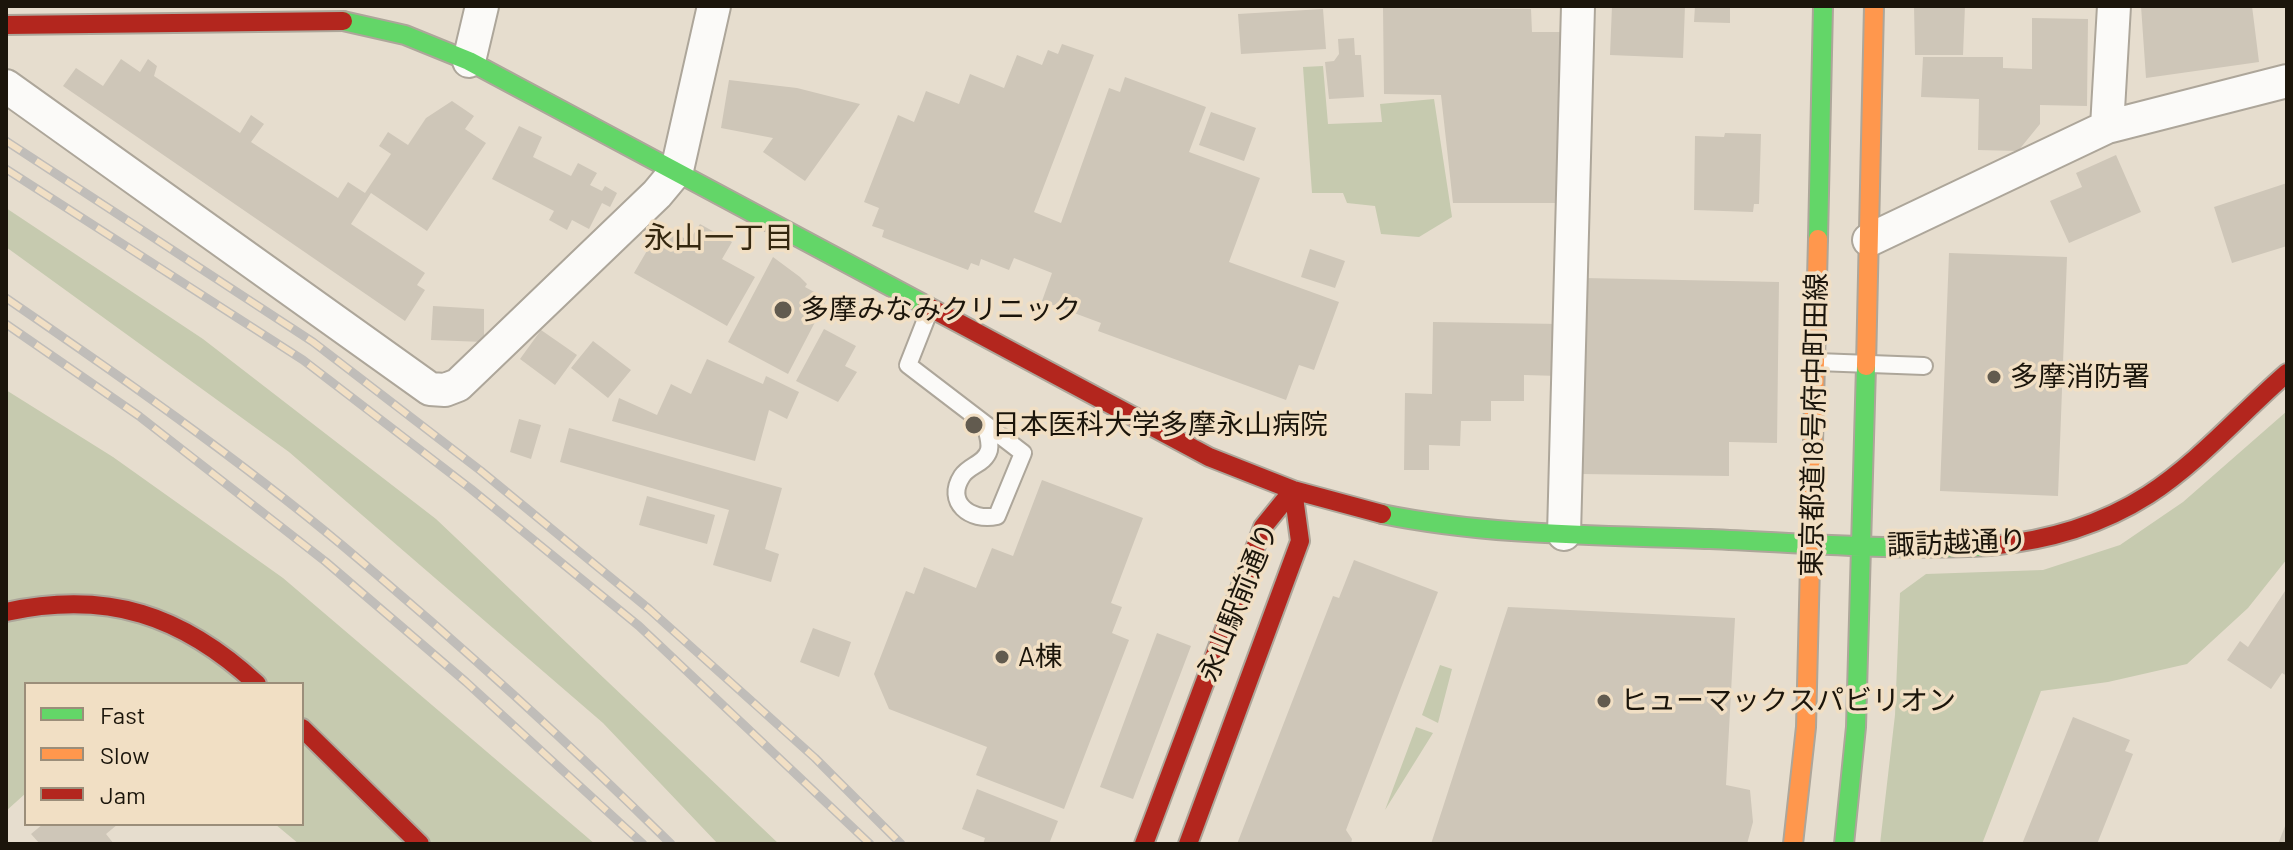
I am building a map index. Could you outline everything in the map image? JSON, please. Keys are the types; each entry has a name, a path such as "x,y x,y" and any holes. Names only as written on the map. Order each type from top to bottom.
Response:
{"street":[{"path":"469,61 482,6"},
{"path":"6,86 430,389 445,390 458,385 657,194 677,170 714,6"},
{"path":"1564,534 1578,6"},
{"name":"東京都道18号府中町田線","path":"1793,844 1806,727 1823,6"},
{"name":"東京都道18号府中町田線","path":"1844,844 1856,727 1874,6"},
{"path":"2107,127 2114,6"},
{"name":"諏訪越通り","path":"6,25 337,20 396,31 469,61 1209,457 1293,490 1370,512 1430,524 1564,534 1952,548 2029,543 2084,528 2152,493 2287,373"},
{"path":"1869,240 2107,127 2287,81"},
{"name":"永山駅前通り","path":"1144,844 1210,727 1300,541 1293,490"},
{"name":"永山駅前通り","path":"1188,844 1210,727 1263,527 1293,490"},
{"path":"6,612 57,606 117,606 152,615 206,640 230,657 255,682"},
{"path":"304,730 420,844"}],"lane":[{"path":"930,308 908,365 1023,453 997,516 982,519 967,513 956,489 960,478 970,467 981,462 988,452 990,440 985,424"},
{"path":"1815,362 1924,366"}],"green space":[{"path":"1323,66 1328,124 1382,122 1380,104 1434,99 1452,217 1419,237 1381,234 1375,206 1347,203 1343,193 1312,193 1303,67"},
{"path":"6,208 203,339 436,519 779,844 718,844 603,723 289,452 6,247"},
{"path":"6,390 113,457 283,578 595,844 299,844 277,826 304,826 304,682 24,682 24,795 6,811"},
{"path":"2287,411 2287,559 2248,608 2187,664 2108,682 2041,691 1982,844 1880,844 1895,715 1900,593 1926,574 2043,570 2120,545 2183,502"},
{"path":"1440,665 1452,669 1438,723 1422,715"},
{"path":"1416,727 1433,733 1385,810"}],"building":[{"path":"1612,6 1685,6 1683,58 1610,55"},
{"path":"1695,6 1730,6 1730,23 1694,22"},
{"path":"1914,6 1965,6 1963,55 1915,55"},
{"path":"2141,6 2252,6 2259,62 2146,78"},
{"path":"1383,8 1531,9 1532,32 1562,32 1562,203 1453,203 1441,95 1384,94"},
{"path":"1323,9 1326,49 1241,54 1238,14"},
{"path":"2032,18 2088,19 2087,106 2040,105 2040,124 2018,151 1978,150 1979,99 1921,97 1923,57 2003,57 2003,68 2032,69"},
{"path":"1354,38 1355,55 1361,55 1364,97 1329,99 1325,62 1334,61 1339,54 1338,39"},
{"path":"1062,44 1094,55 1034,212 1061,223 1109,88 1120,92 1125,77 1206,107 1189,152 1260,178 1229,262 1339,302 1314,370 1299,365 1286,400 1098,331 1101,323 1042,301 1052,273 1014,258 1009,270 981,259 979,266 971,263 968,270 882,237 884,230 872,226 879,208 864,202 898,115 914,122 926,91 959,104 970,74 1004,88 1017,55 1042,65 1048,50 1058,54"},
{"path":"121,59 140,72 148,59 157,66 154,76 240,133 251,115 264,124 251,142 338,198 348,182 365,193 391,154 379,146 388,132 408,145 426,118 452,101 474,116 465,129 486,143 427,231 371,193 351,224 425,273 417,285 425,290 405,321 63,86 76,68 103,86"},
{"path":"729,80 797,88 860,104 805,181 763,152 773,138 721,128"},
{"path":"1211,112 1256,128 1244,161 1199,145"},
{"path":"519,126 542,137 533,157 571,176 578,163 597,173 590,185 602,191 605,186 617,193 610,207 602,203 589,229 572,220 567,230 549,220 554,211 492,179"},
{"path":"1725,133 1761,134 1759,204 1754,204 1753,212 1694,210 1695,136 1724,137"},
{"path":"2116,155 2141,212 2069,243 2050,201 2082,187 2076,173"},
{"path":"2287,183 2287,246 2232,263 2214,207"},
{"path":"700,224 732,242 722,259 755,277 727,326 634,273 662,225 689,241"},
{"path":"1310,249 1345,261 1335,288 1301,277"},
{"path":"1949,253 2067,257 2058,496 1940,491"},
{"path":"773,257 800,277 807,284 805,287 827,299 788,374 728,342"},
{"path":"1584,278 1779,282 1777,443 1729,442 1729,476 1582,474"},
{"path":"433,306 484,309 484,342 431,340"},
{"path":"1433,322 1561,324 1560,376 1524,375 1524,401 1491,401 1491,421 1461,421 1460,446 1429,445 1429,470 1404,470 1405,393 1432,394"},
{"path":"824,329 856,346 845,366 857,372 838,402 796,381"},
{"path":"541,330 577,355 555,385 520,359"},
{"path":"593,341 631,370 608,398 571,368"},
{"path":"707,359 763,384 766,376 799,392 787,419 769,410 755,461 612,421 619,398 657,415 671,384 691,394"},
{"path":"519,419 541,425 531,459 510,452"},
{"path":"569,428 782,488 765,549 779,554 771,582 713,565 729,510 560,462"},
{"name":"A棟","path":"1042,480 1143,518 1111,603 1122,607 1112,633 1129,640 1064,809 976,775 987,747 889,709 874,674 906,591 914,594 924,567 976,588 992,548 1013,556"},
{"path":"647,496 715,515 707,544 639,525"},
{"path":"1354,560 1438,592 1346,830 1352,839 1351,844 1237,844 1333,596 1339,598"},
{"path":"2287,588 2287,676 2282,673 2271,689 2227,660 2240,641 2248,647"},
{"name":"ヒューマックスパビリオン","path":"1508,607 1735,618 1726,785 1750,790 1753,822 1747,844 1431,844"},
{"path":"813,628 851,642 839,677 800,662"},
{"path":"1157,633 1191,646 1133,799 1100,787"},
{"path":"2073,717 2130,740 2125,751 2133,754 2097,844 2022,844"},
{"path":"977,789 1058,821 1049,844 983,844 985,838 962,829"},
{"path":"2287,821 2287,844 2278,844"},
{"path":"41,826 116,826 106,834 114,844 40,844 31,834"}],"railway":[{"path":"6,141 313,342 481,471 649,609 815,758 901,844"},
{"path":"6,169 303,360 471,489 639,626 870,844"},
{"path":"6,298 220,449 303,513 510,692 671,844"},
{"path":"6,324 139,416 326,562 466,682 643,844"}],"traffic: fast":[{"path":"1818,239 1823,6"},
{"path":"343,21 405,35 469,61 927,306"},
{"path":"1844,844 1856,727 1866,366"},
{"path":"1382,514 1463,527 1545,533 1885,547 1990,546"}],"traffic: slow":[{"path":"1866,366 1874,6"},
{"path":"1793,844 1806,727 1818,239"}],"traffic: jam":[{"path":"6,25 343,21"},
{"path":"927,306 1209,457 1293,490 1382,514"},
{"path":"1990,546 2072,530 2130,506 2185,468 2287,373"},
{"path":"1144,844 1263,527 1293,490"},
{"path":"1188,844 1300,541 1293,490"},
{"path":"6,612 78,604 142,614 172,625 200,641 255,682"},
{"path":"304,730 420,844"}],"place":[{"name":"多摩みなみクリニック","path":"783,310"},
{"name":"多摩消防署","path":"1994,377"},
{"name":"日本医科大学多摩永山病院","path":"974,425"},
{"name":"A棟","path":"1002,657"},
{"name":"ヒューマックスパビリオン","path":"1604,701"}],"district":[{"name":"永山一丁目","path":"719,238"}]}
